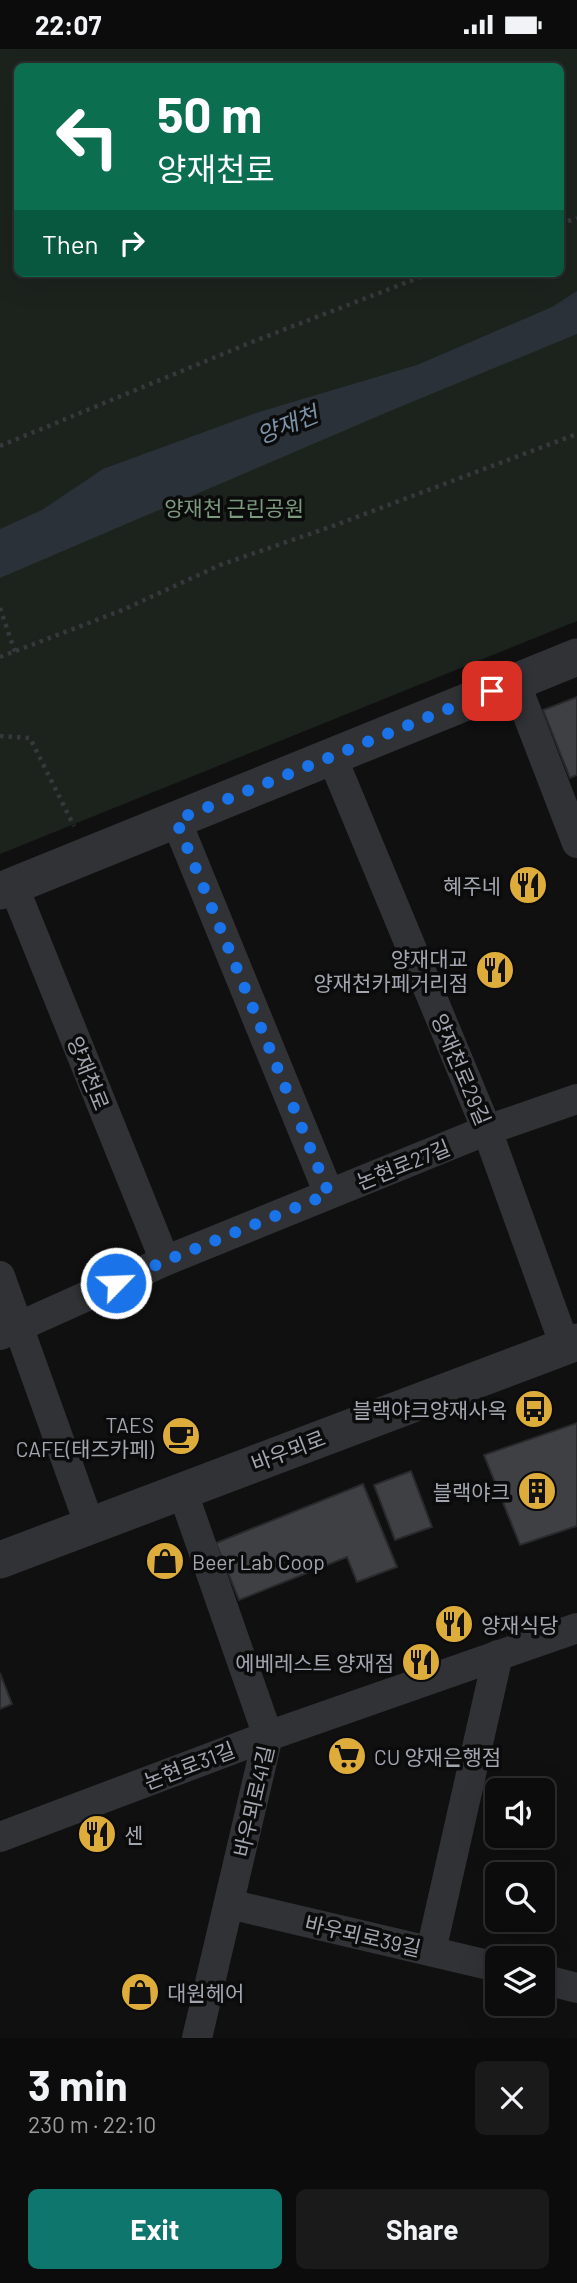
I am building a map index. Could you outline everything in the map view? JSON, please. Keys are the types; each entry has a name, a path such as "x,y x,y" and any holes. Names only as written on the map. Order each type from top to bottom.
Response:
{"street":[{"name":"양재천로","path":"165,1261 6,888 577,657"},
{"path":"515,682 570,806 577,843"},
{"name":"양재천로29길","path":"331,757 487,1130 571,1344"},
{"path":"176,820 329,1194"},
{"name":"논현로27길","path":"9,1331 165,1261 329,1194 487,1130 577,1099"},
{"path":"0,1276 9,1331 90,1526"},
{"name":"바우뫼로","path":"0,1560 571,1344"},
{"name":"바우뫼로41길","path":"182,1490 268,1736 197,2038"},
{"name":"논현로31길","path":"0,1837 268,1736 577,1628"},
{"path":"431,1951 498,1655"},
{"name":"바우뫼로39길","path":"229,1904 485,1965"},
{"path":"555,1982 577,1988"}],"path":[{"path":"0,446 257,339 421,277"},
{"path":"0,657 125,609 220,565 577,434"},
{"path":"0,608 15,652"},
{"path":"0,736 30,738 89,855"}],"green space":[{"name":"양재천 근린공원","path":"0,49 577,49 577,621 0,854"}],"water":[{"name":"양재천","path":"577,291 577,334 0,578 0,529 42,510 103,469 259,412 417,365 552,307"}],"building":[{"path":"577,697 577,775 570,778 543,710"},
{"name":"블랙야크","path":"577,1423 577,1526 520,1545 484,1455"},
{"path":"411,1471 432,1527 395,1540 374,1485"},
{"path":"363,1484 397,1567 357,1582 347,1557 239,1600 216,1543"},
{"path":"0,1673 12,1704 0,1709"}],"place":[{"name":"혜주네","path":"528,885"},
{"name":"양재대교 양재천카페거리점","path":"495,970"},
{"name":"블랙야크양재사옥","path":"534,1409"},
{"name":"TAES CAFE(태즈카페)","path":"181,1436"},
{"name":"블랙야크","path":"537,1491"},
{"name":"Beer Lab Coop","path":"165,1561"},
{"name":"양재식당","path":"454,1624"},
{"name":"에베레스트 양재점","path":"421,1662"},
{"name":"CU 양재은행점","path":"347,1756"},
{"name":"센","path":"97,1834"},
{"name":"대원헤어","path":"140,1992"}],"route":[{"path":"116,1283 329,1194 176,820 492,691"}]}
